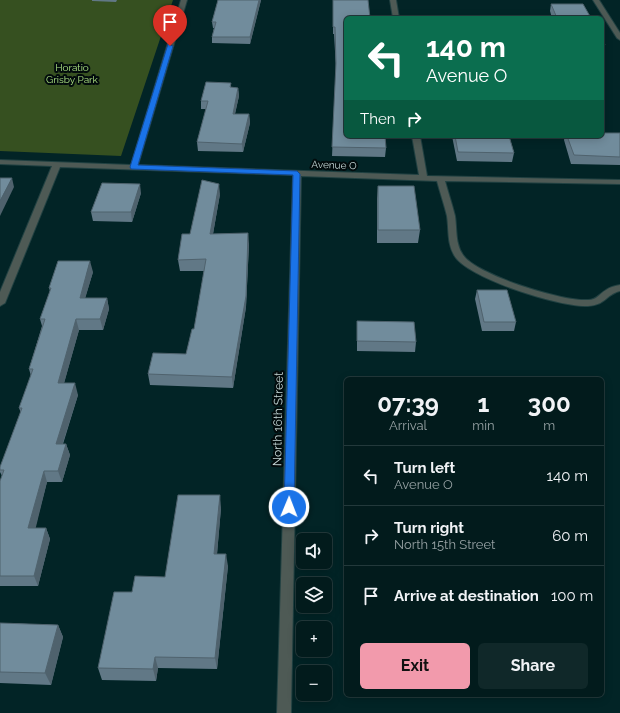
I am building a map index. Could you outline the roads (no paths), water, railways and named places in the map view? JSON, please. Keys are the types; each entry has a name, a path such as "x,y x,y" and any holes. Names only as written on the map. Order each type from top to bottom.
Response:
{"street":[{"path":"134,167 184,0"},
{"path":"393,0 396,16"},
{"path":"596,0 620,38"},
{"path":"416,138 423,178"},
{"name":"Avenue O","path":"0,162 297,174 620,182"},
{"path":"0,303 57,164"},
{"name":"North 16th Street","path":"284,713 297,174"},
{"path":"440,178 451,216 456,248 461,259 471,266 513,286 573,303 588,304 598,302 615,289 620,288"}],"park label":[{"name":"Horatio Grisby Park","path":"72,72"}]}
